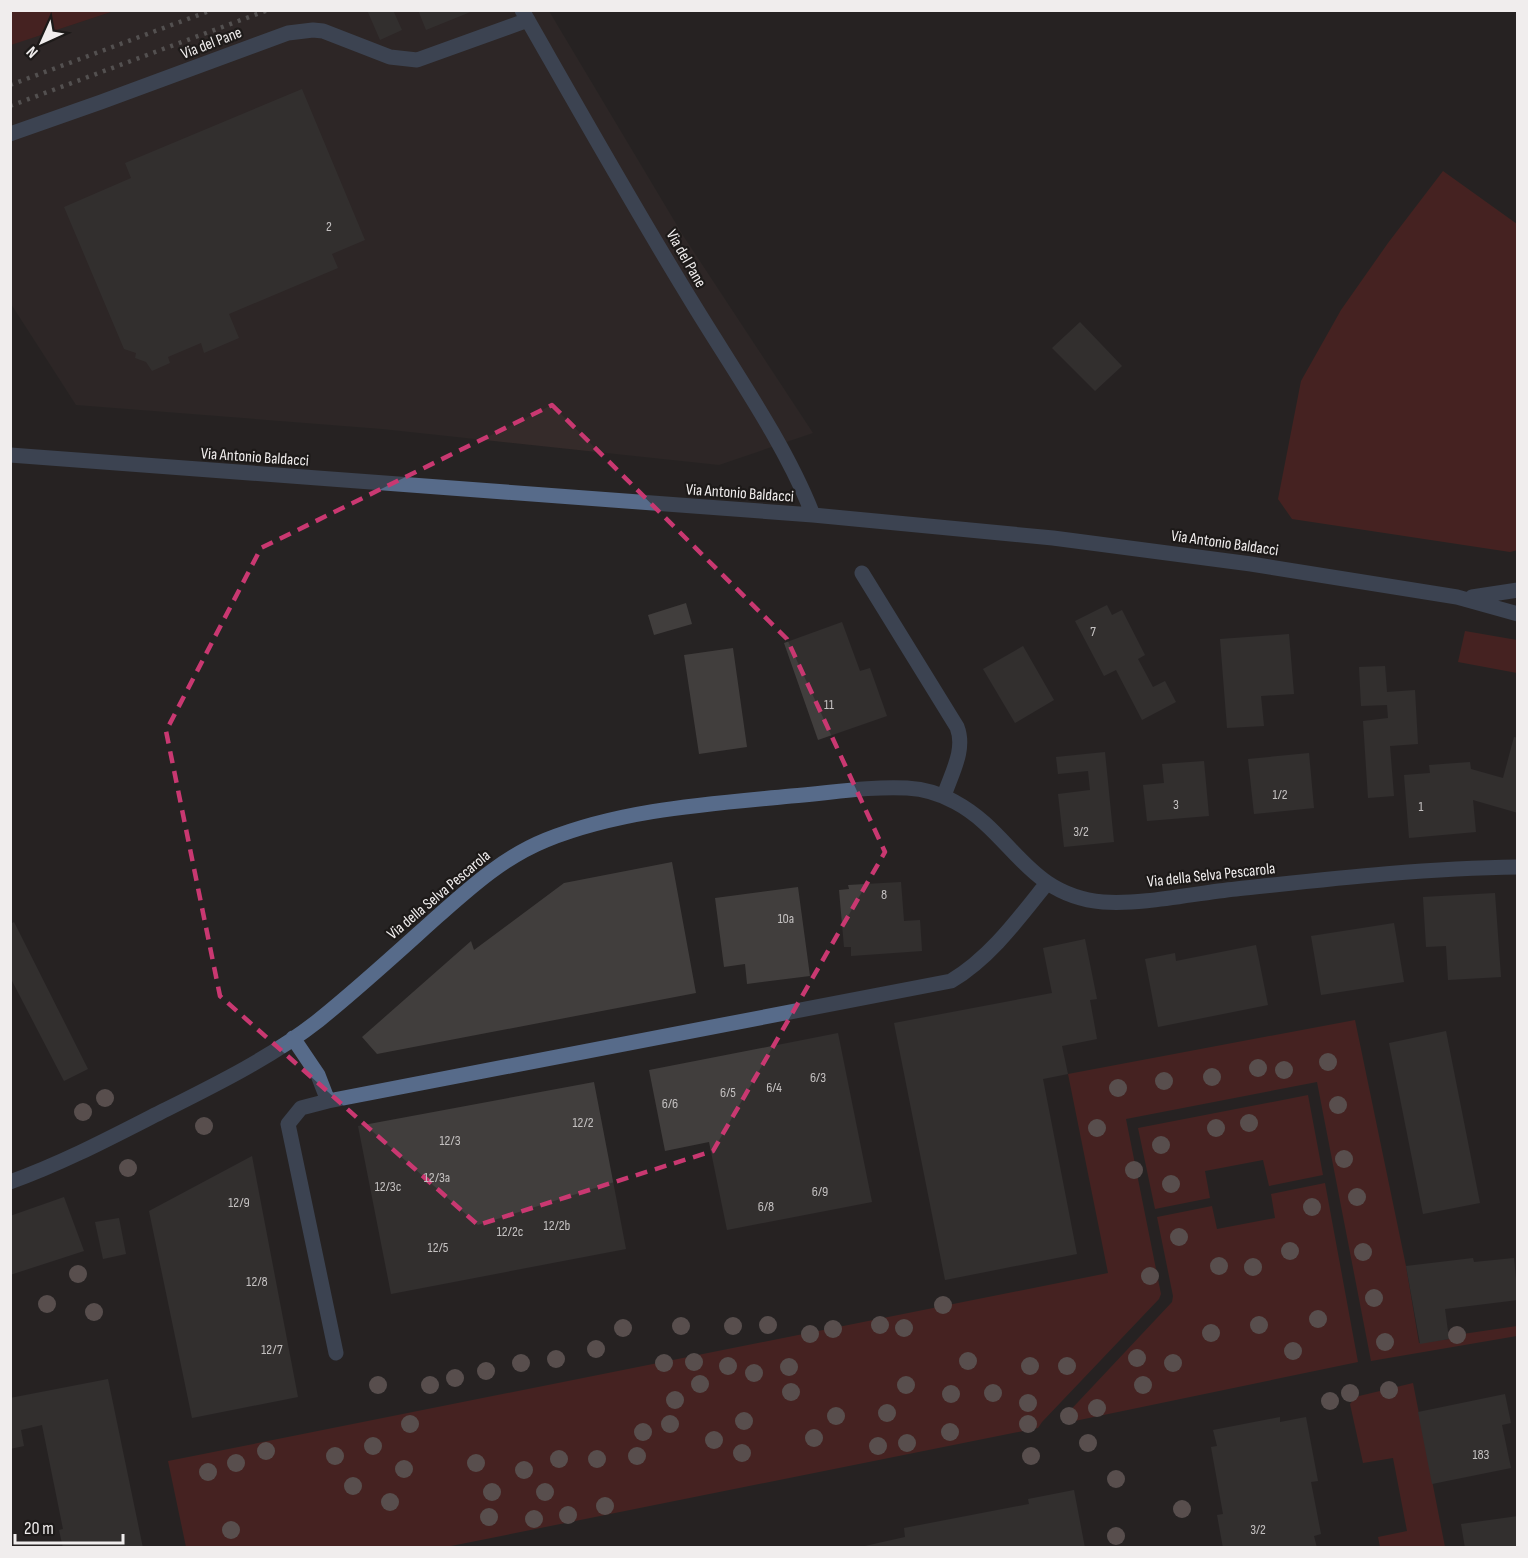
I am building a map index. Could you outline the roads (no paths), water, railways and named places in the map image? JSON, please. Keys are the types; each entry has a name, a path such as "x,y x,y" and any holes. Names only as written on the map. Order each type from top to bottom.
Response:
{"street":[{"name":"Via del Pane","path":"10,134 288,33 323,31 390,57 417,60 525,15 770,431 804,493 813,515"},
{"name":"Via Antonio Baldacci","path":"10,455 960,528 1251,564 1463,598 1518,615"},
{"path":"862,573 960,735 960,750 944,796"},
{"name":"Via Antonio Baldacci","path":"1463,598 1518,590"},
{"name":"Via della Selva Pescarola","path":"10,1182 57,1164 186,1099 293,1038 337,1005 498,866 525,849 556,836 614,819 752,800 876,788 907,788 944,796 954,801 975,816 1026,867 1047,883 1085,899 1116,902 1324,880 1475,867 1518,867"},
{"path":"336,1353 288,1124 301,1108 951,981 970,970 982,958 1047,883"},
{"path":"293,1038 318,1075 328,1101"}],"railway":[{"path":"10,85 212,10"},
{"path":"10,106 268,10"}]}
